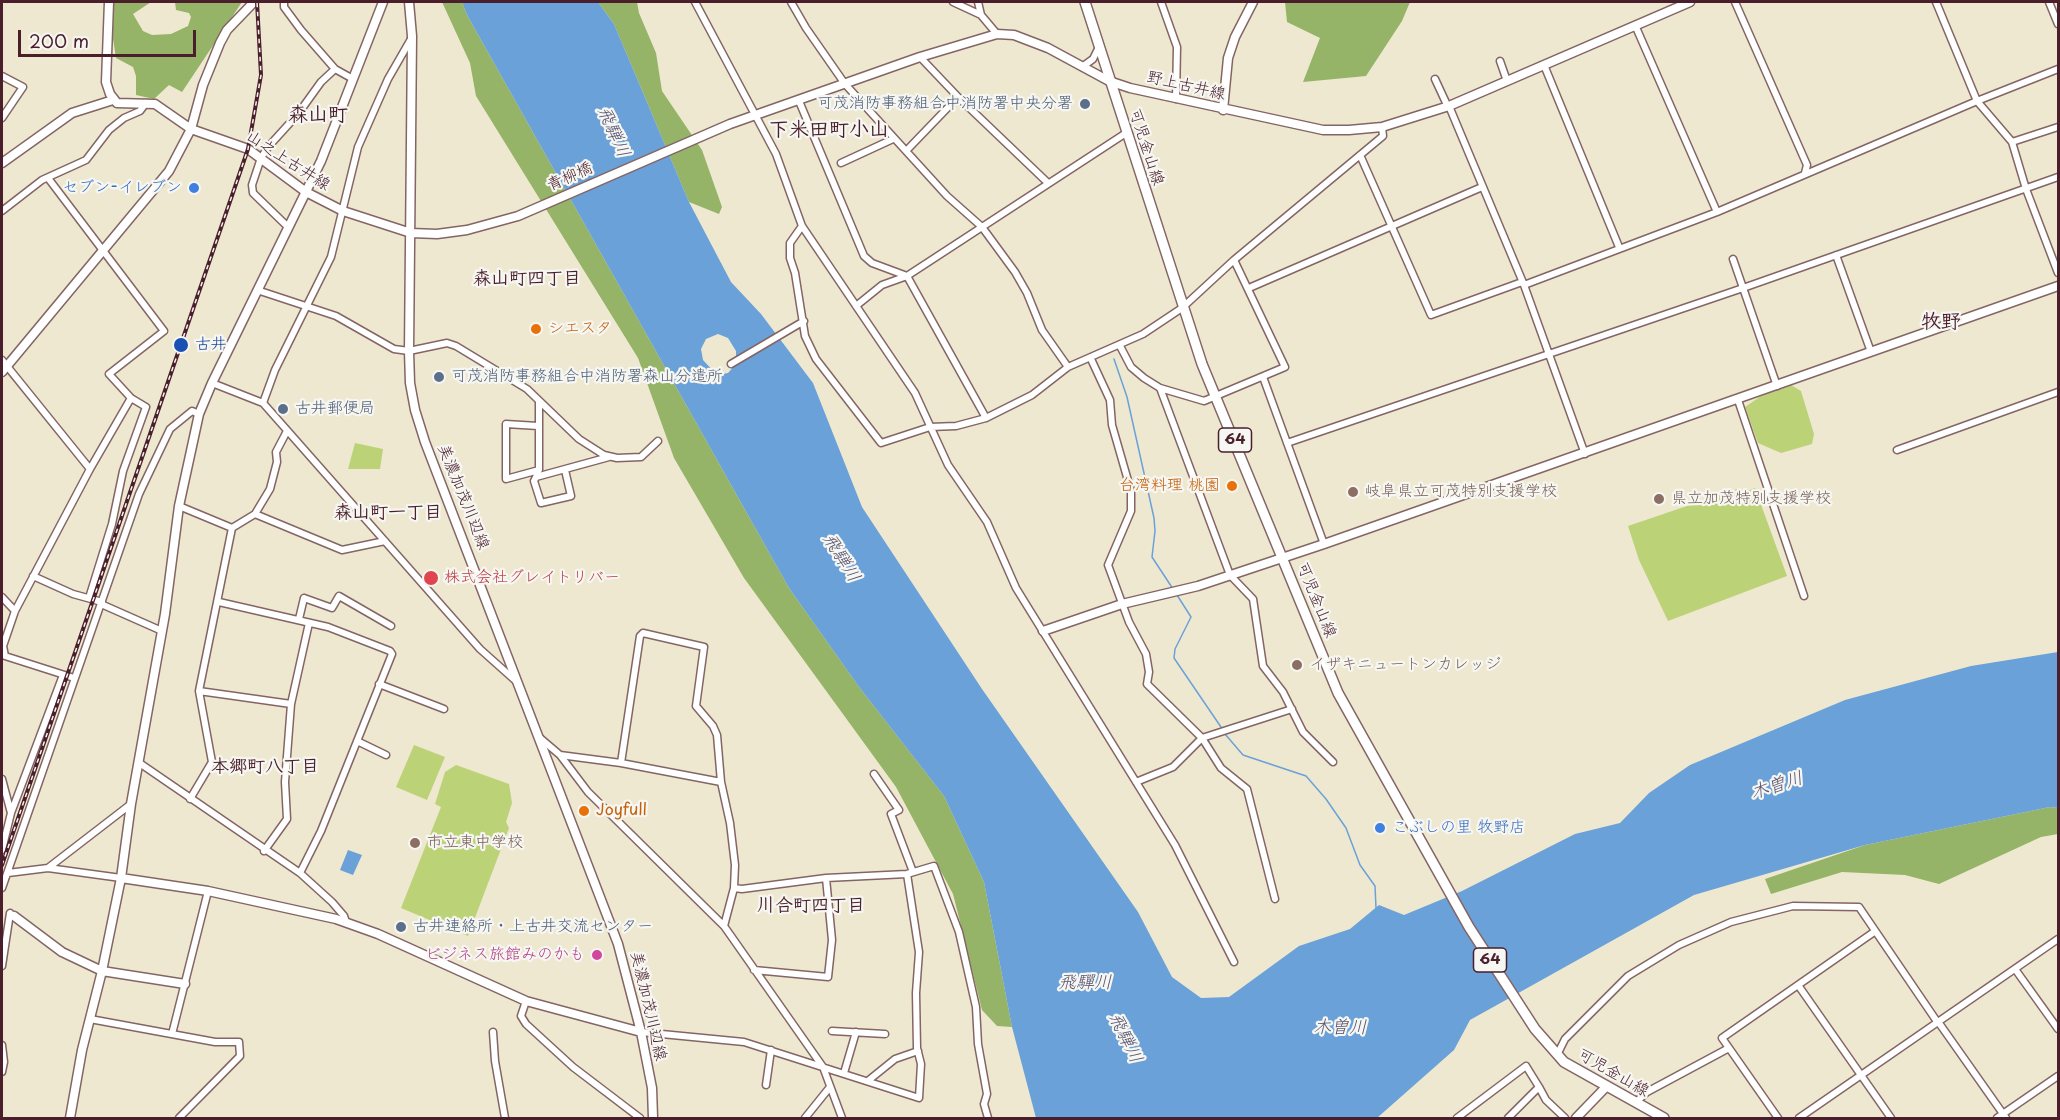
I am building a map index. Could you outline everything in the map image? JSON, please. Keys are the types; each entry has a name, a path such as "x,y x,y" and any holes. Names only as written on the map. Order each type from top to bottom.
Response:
{"main road":[{"name":"可児金山線","path":"1085,2 1182,308 1215,397 1338,693 1430,859 1514,999 1557,1056 1605,1088 1664,1119"}],"street":[{"path":"2,164 72,113 113,100 106,82 109,2"},
{"path":"90,469 3,367 169,171 191,129 203,85 220,43 235,20 254,2"},
{"path":"284,2 289,15 335,69 352,79"},
{"name":"美濃加茂川辺線","path":"409,2 412,36 410,383 424,442 618,944 641,1032 652,1088 653,1119"},
{"path":"695,2 758,116 783,168 802,226 915,393 948,465 987,522 1016,588 1175,846 1234,962"},
{"path":"791,2 845,84 947,196 982,227 1016,272 1028,292 1042,330 1068,367"},
{"path":"953,2 981,15 997,34"},
{"path":"978,2 981,15"},
{"path":"1161,2 1177,47 1176,99"},
{"path":"1223,110 1228,58 1253,2"},
{"name":"野上古井線","path":"679,146 920,57 997,34 1014,35 1048,48 1109,81 1176,99 1323,130 1382,127 1448,107 1690,2"},
{"path":"1735,2 1807,165 1805,174"},
{"path":"1936,2 1977,101 2012,142 2026,189 2058,273"},
{"path":"2049,2 2058,24"},
{"path":"70,1119 122,878 131,804 162,631 179,506 199,414 306,192 381,4"},
{"path":"1635,25 1717,212"},
{"path":"263,403 275,370 331,257 358,147 388,79 412,36"},
{"path":"1082,67 1093,59 1099,47"},
{"path":"920,57 958,97 1048,183"},
{"path":"1500,61 1507,81"},
{"path":"1544,65 1620,247"},
{"path":"288,227 253,193 252,185 261,158 321,82 335,69"},
{"path":"1360,155 1431,315 1717,212 1977,101 2058,69"},
{"path":"2,76 22,87 2,118"},
{"path":"1435,79 1523,283 1585,454"},
{"path":"907,150 958,97"},
{"name":"山之上古井線","path":"113,100 123,105 155,104 191,129 237,144 261,158 306,192 343,211 411,233"},
{"path":"800,101 864,256 872,263 907,276 986,418"},
{"path":"2,211 48,178 86,160 109,130 124,118 140,111 146,103"},
{"path":"802,226 790,243 790,258 804,321 805,336 816,359 880,443 930,427 956,426 986,418 1032,394 1068,367 1120,346 1182,308 1234,260 1383,136 1382,127"},
{"path":"2012,142 2058,127"},
{"path":"856,306 882,285 907,276 1126,133"},
{"path":"841,163 893,139"},
{"name":"青柳橋","path":"411,233 437,234 467,230 539,207 679,146"},
{"path":"1287,443 1548,352 1743,288 2058,177"},
{"path":"48,178 164,331 109,374 131,398 146,407 123,471 112,524 89,598"},
{"path":"1249,288 1482,187"},
{"path":"1836,255 1871,352"},
{"path":"1733,259 1778,386"},
{"path":"1120,346 1131,367 1160,388 1204,401 1285,367 1234,260"},
{"path":"1043,631 1122,604 1198,586 1324,544 2058,286"},
{"path":"257,290 336,316 394,349 409,351 447,343 456,346 491,365 539,401 579,439 610,457"},
{"path":"731,364 804,321"},
{"path":"1091,359 1110,400 1112,425 1131,491 1131,511 1108,565 1122,604 1146,654 1149,672 1147,684 1202,738 1221,768 1246,789 1275,899"},
{"path":"1263,377 1324,544"},
{"path":"212,383 263,403 480,649 507,675 518,682"},
{"path":"1160,388 1230,575 1253,598 1263,666 1292,709 1303,732 1334,762"},
{"path":"1897,450 2058,392"},
{"path":"74,678 5,656 3,646 15,611 33,576 131,398"},
{"path":"1738,400 1804,596"},
{"path":"538,426 506,424 506,479 539,470 539,401"},
{"path":"2,888 139,494 170,429 192,411 199,414"},
{"path":"190,799 212,762 199,691 219,602 232,528 255,514 270,489 277,462 276,452 287,431"},
{"path":"565,470 571,496 541,503 534,481 536,477 610,457 641,457 658,441"},
{"path":"179,506 232,528"},
{"path":"255,514 342,550 385,541"},
{"path":"33,576 73,594 101,603 162,631"},
{"path":"299,619 304,598 332,608 339,596 391,626"},
{"path":"2,597 15,611"},
{"path":"219,602 328,627 390,651 392,654 321,831 300,873"},
{"path":"264,851 287,819 285,782 291,704 309,623"},
{"path":"621,763 640,636 643,633 704,646 696,706 713,726 717,735 721,782 734,849 734,888 724,926"},
{"path":"2,850 11,813 63,675"},
{"path":"379,684 444,709"},
{"path":"199,691 291,704"},
{"path":"1136,782 1173,767 1202,738 1292,709"},
{"path":"540,738 560,755 588,792 724,926 823,1067 842,1119"},
{"path":"357,741 386,755"},
{"path":"560,755 621,763 721,782"},
{"path":"138,762 264,851 300,873 332,902 344,916 346,922"},
{"path":"8,873 48,868 122,878 208,891 346,922 526,1001 641,1032 744,1042 869,1080 919,1098 921,1064 918,1051 916,993 919,952 910,873 891,814 899,810 874,774"},
{"path":"2,779 11,813"},
{"path":"48,868 131,804"},
{"path":"734,888 742,889 826,878 910,873 934,866 959,932 976,1007 978,1044 987,1094 984,1104 988,1119"},
{"path":"754,970 828,977 832,940 826,878"},
{"path":"172,1034 208,891"},
{"path":"1557,1056 1565,1039 1629,976 1679,945 1731,922 1792,906 1859,908 2002,1117 2058,1076"},
{"path":"2,909 62,951 102,971 185,984"},
{"path":"2,966 12,914"},
{"path":"1778,1119 1722,1038 1874,932"},
{"path":"1799,1119 2058,939"},
{"path":"2015,969 2058,1029"},
{"path":"1798,985 1891,1119"},
{"path":"526,1001 521,1016 526,1024 573,1067 640,1119"},
{"path":"90,1019 215,1042 239,1042 240,1056 178,1119"},
{"path":"832,1031 885,1034"},
{"path":"494,1032 495,1061 505,1119"},
{"path":"844,1073 856,1032"},
{"path":"2,1045 4,1062 2,1072"},
{"path":"1635,1103 1647,1092 1729,1048"},
{"path":"766,1085 771,1050"},
{"path":"869,1080 895,1059 918,1051"},
{"path":"1457,1119 1527,1066 1546,1100 1564,1119"},
{"path":"805,1119 830,1087"},
{"path":"1508,1119 1539,1087"},
{"path":"1576,1119 1605,1088"}],"green space":[{"path":"112,2 151,2 133,14 143,31 152,35 171,34 188,26 191,17 189,13 176,10 175,2 242,2 182,92 169,85 154,99 136,95 136,76 133,67 116,58 109,13"},
{"path":"442,2 462,2 467,15 789,588 859,687 944,796 984,882 1012,1027 997,1026 982,1010 953,894 896,787 744,578 674,458 638,358 476,96 470,63"},
{"path":"598,2 637,2 639,13 656,53 662,91 702,150 722,207 719,214 689,202 614,24"},
{"path":"1285,2 1410,2 1402,21 1366,76 1303,82 1320,38 1287,22"},
{"path":"1791,385 1801,391 1814,434 1812,444 1781,453 1758,443 1745,407 1761,396"},
{"path":"355,443 383,449 380,469 348,469"},
{"path":"1755,488 1787,576 1668,621 1639,560 1628,526 1737,489 1739,494"},
{"path":"414,745 445,757 427,800 396,787"},
{"path":"456,765 509,784 512,803 506,822 509,828 468,936 401,908 441,807 435,804 445,772"},
{"path":"2050,807 2058,808 2058,834 2041,837 1939,884 1905,875 1842,872 1771,894 1765,879 1865,845"}],"water":[{"path":"462,2 598,2 614,24 689,202 731,282 761,314 813,383 862,507 982,689 1138,912 1172,977 1201,998 1229,997 1299,946 1350,929 1379,905 1404,915 1462,891 1575,834 1620,823 1649,793 1690,765 1845,700 1971,666 2058,652 2058,808 2050,807 1865,845 1694,895 1470,1020 1454,1050 1377,1118 1036,1118 1012,1027 984,882 944,796 859,687 789,588 467,15","holes":["718,334 728,338 736,351 736,364 728,373 717,375 703,360 701,349 706,339"]},
{"path":"348,850 362,855 353,875 340,870"}],"waterway":[{"path":"1114,359 1127,397 1154,518 1152,557 1173,589"},
{"path":"1177,595 1191,617 1175,649 1174,658 1223,730"},
{"path":"1225,734 1243,755 1306,776 1326,799 1346,828 1360,865 1375,886 1376,908"}],"railway":[{"path":"2,865 248,149 261,75 257,2"}],"place":[{"name":"可茂消防事務組合中消防署中央分署","path":"1085,104"},
{"name":"セブン-イレブン","path":"194,188"},
{"name":"シエスタ","path":"536,329"},
{"name":"古井","path":"181,345"},
{"name":"可茂消防事務組合中消防署森山分遣所","path":"439,377"},
{"name":"古井郵便局","path":"283,409"},
{"name":"台湾料理 桃園","path":"1232,486"},
{"name":"岐阜県立可茂特別支援学校","path":"1353,492"},
{"name":"県立加茂特別支援学校","path":"1659,499"},
{"name":"株式会社グレイトリバー","path":"431,578"},
{"name":"イザキニュートンカレッジ","path":"1297,665"},
{"name":"Joyfull","path":"584,811"},
{"name":"こぶしの里 牧野店","path":"1380,828"},
{"name":"市立東中学校","path":"415,843"},
{"name":"古井連絡所・上古井交流センター","path":"401,927"},
{"name":"ビジネス旅館みのかも","path":"597,955"}],"district":[{"name":"森山町","path":"318,115"},
{"name":"下米田町小山","path":"829,130"},
{"name":"森山町四丁目","path":"527,279"},
{"name":"牧野","path":"1941,322"},
{"name":"森山町一丁目","path":"388,513"},
{"name":"本郷町八丁目","path":"265,767"},
{"name":"川合町四丁目","path":"811,906"}],"water label":[{"name":"飛騨川","path":"613,132"},
{"name":"飛騨川","path":"841,558"},
{"name":"木曽川","path":"1777,786"},
{"name":"飛驒川","path":"1085,983"},
{"name":"木曽川","path":"1340,1028"},
{"name":"飛騨川","path":"1125,1038"}]}
